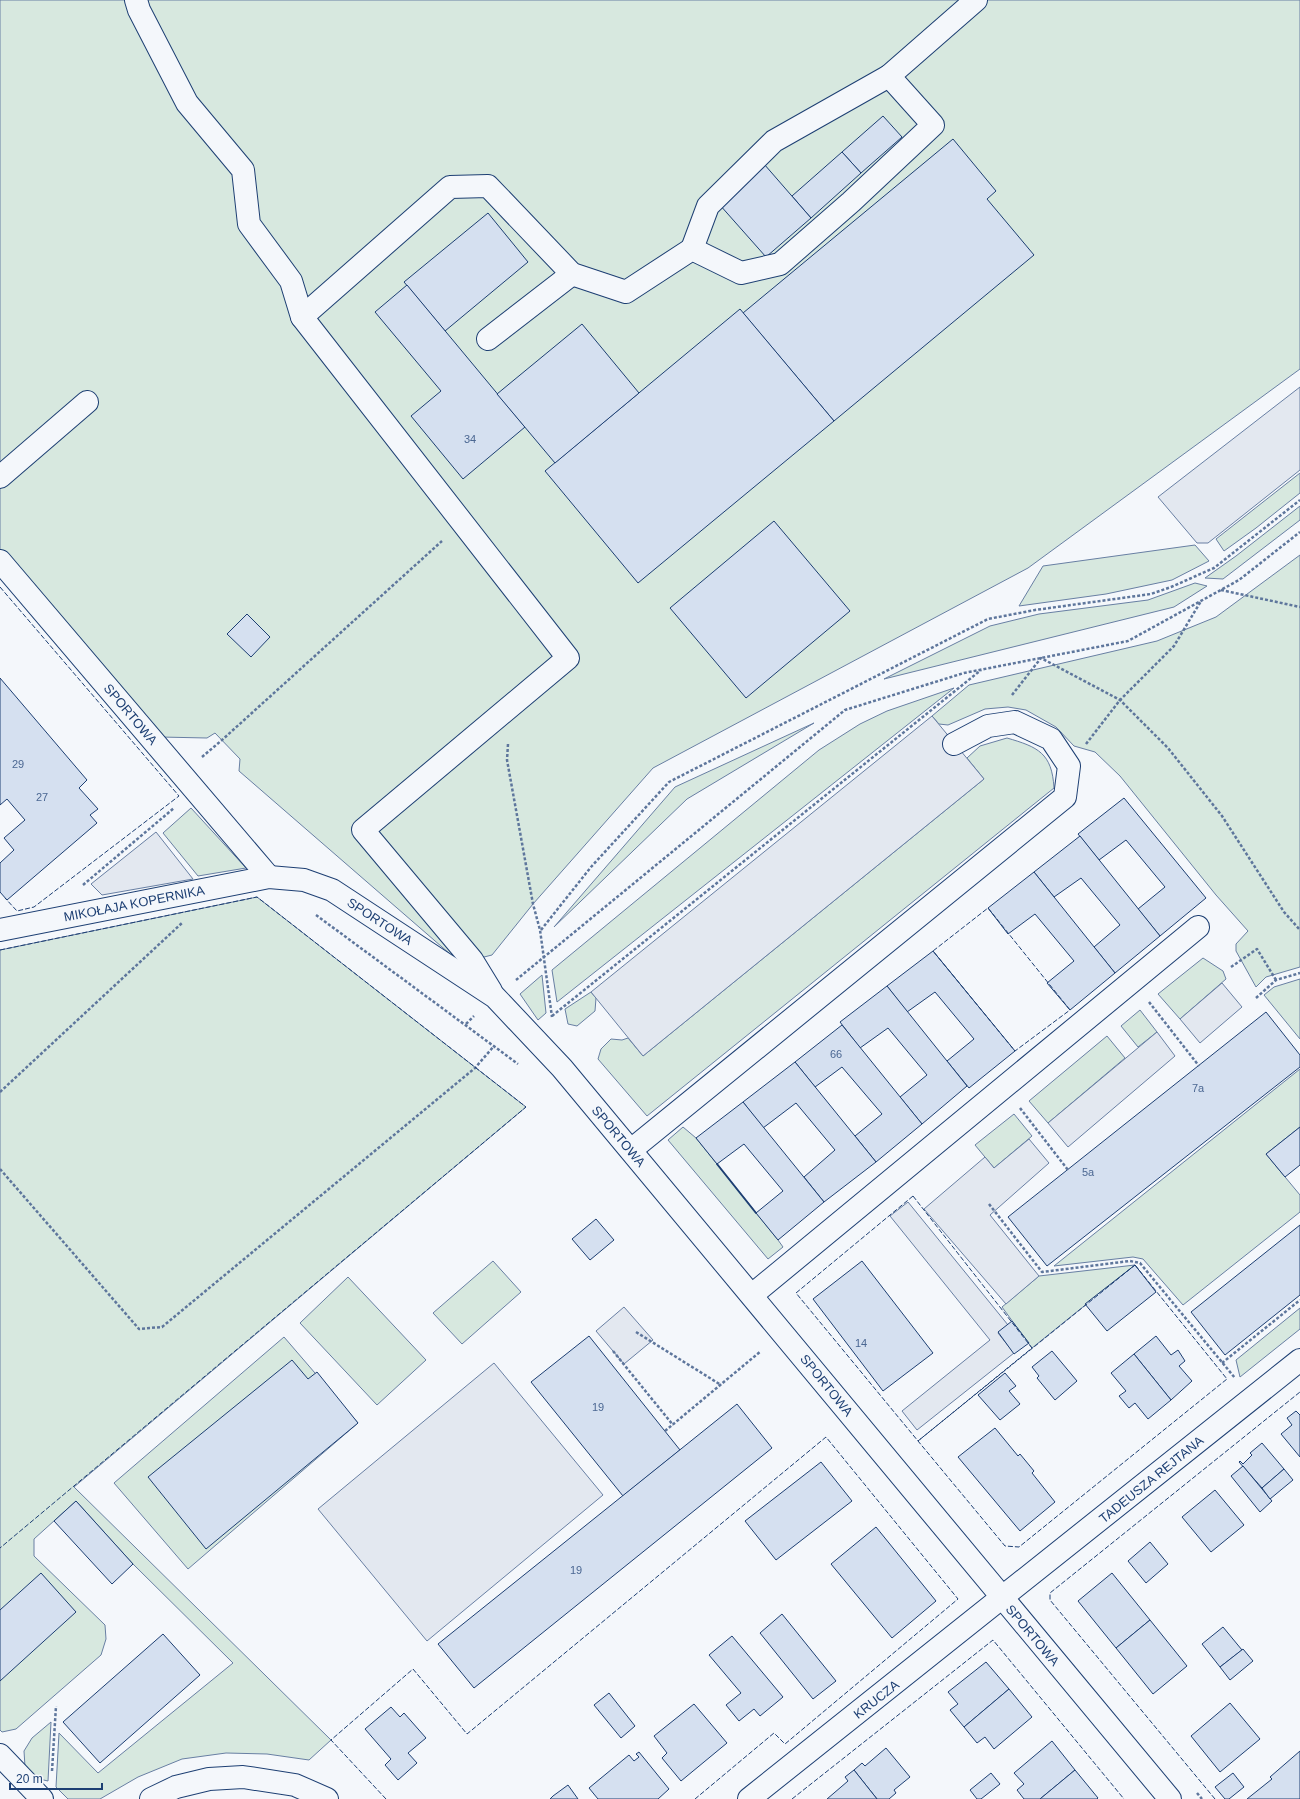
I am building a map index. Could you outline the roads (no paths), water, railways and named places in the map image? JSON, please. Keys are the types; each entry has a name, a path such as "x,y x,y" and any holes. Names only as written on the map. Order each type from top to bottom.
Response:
{"street":[{"path":"136,0 139,10 188,103 243,170 249,224 291,281 302,317 568,658 363,830 472,960 495,997"},
{"path":"302,317 450,187 488,186 572,274 626,292 692,249 708,206 774,141 889,76 976,0"},
{"path":"692,249 741,273 780,264 839,212 933,124 889,76"},
{"path":"488,339 572,274"},
{"path":"0,477 86,402"},
{"name":"SPORTOWA","path":"0,561 269,877 304,880 332,890 495,997 562,1068 1170,1799"},
{"path":"631,1150 1065,797 1069,766 1051,739 1015,722 988,726 954,744"},
{"name":"MIKOŁAJA KOPERNIKA","path":"0,930 269,877"},
{"path":"752,1295 1198,927"},
{"name":"TADEUSZA REJTANA","path":"1002,1598 1300,1360"},
{"name":"KRUCZA","path":"749,1799 1002,1598"},
{"path":"0,1755 42,1799"},
{"path":"151,1799 176,1787 209,1779 243,1777 295,1785 327,1799"}]}
